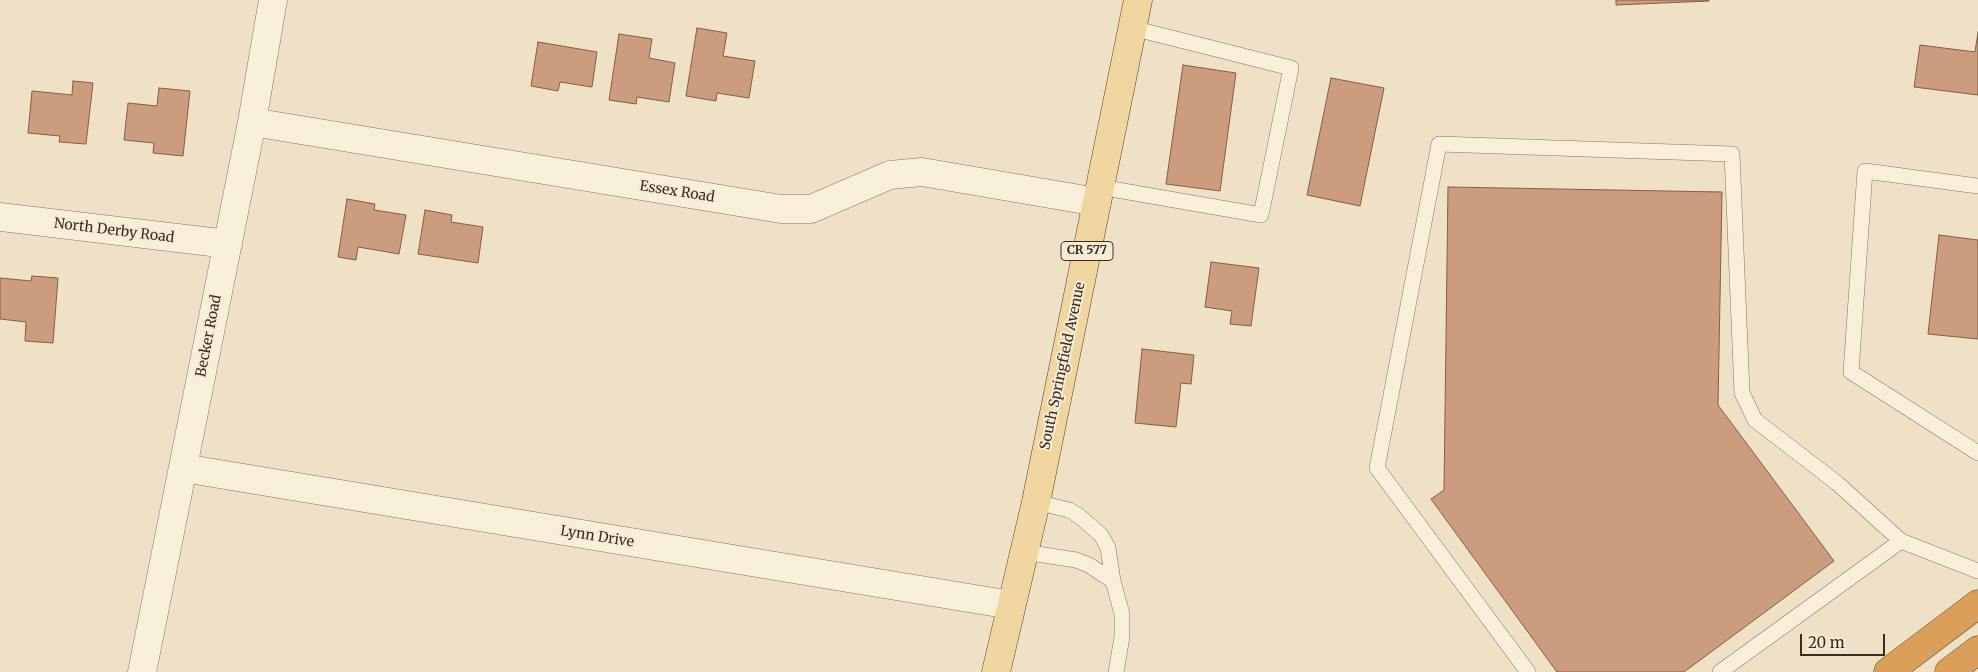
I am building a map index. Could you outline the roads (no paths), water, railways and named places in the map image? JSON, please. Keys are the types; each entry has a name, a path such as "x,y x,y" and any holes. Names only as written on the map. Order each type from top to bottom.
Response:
{"highway":[{"path":"1888,672 1978,604"},
{"path":"1948,672 1978,650"}],"main road":[{"name":"South Springfield Avenue","path":"996,672 1036,502 1138,0"}],"street":[{"name":"Becker Road","path":"142,672 252,122 273,0"},
{"name":"Essex Road","path":"252,122 781,209 811,209 890,174 922,172 1098,194"},
{"name":"North Derby Road","path":"0,217 228,244"},
{"name":"Lynn Drive","path":"183,468 1011,605"}],"lane":[{"path":"1098,194 1261,215 1291,68 1132,28"},
{"path":"1528,672 1377,468 1439,144 1732,154 1742,392 1755,420 1837,483 1901,541 1978,571"},
{"path":"1978,186 1865,171 1851,372 1978,453"},
{"path":"1036,502 1069,510 1095,530 1108,548 1113,581 1122,614 1116,672"},
{"path":"1720,672 1901,541"},
{"path":"1024,552 1076,560 1089,565 1113,581"}]}
